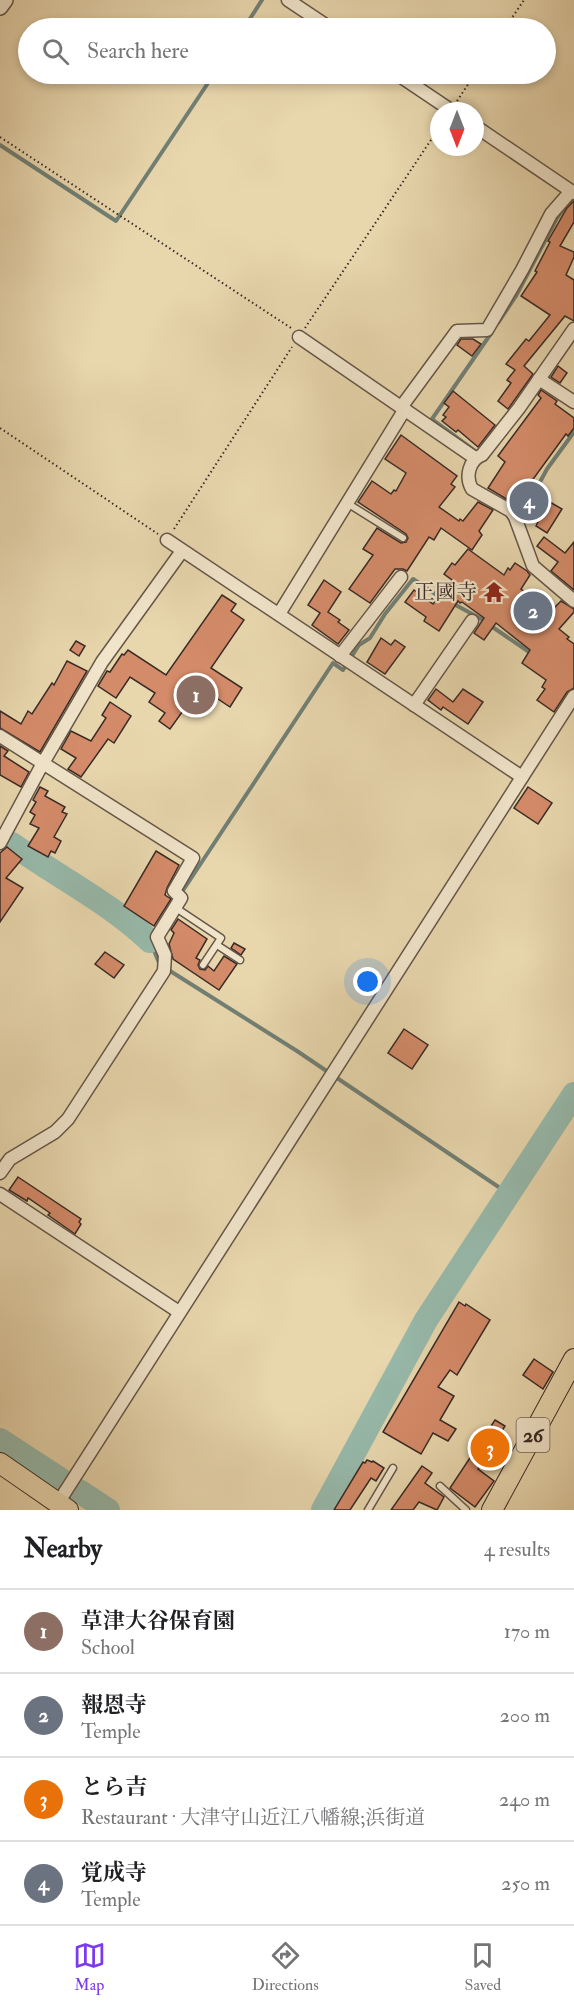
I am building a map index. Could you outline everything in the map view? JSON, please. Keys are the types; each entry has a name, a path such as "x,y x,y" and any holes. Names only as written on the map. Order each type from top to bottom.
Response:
{"main road":[{"name":"26","path":"492,1510 574,1359"},
{"path":"0,1463 63,1507"}],"street":[{"path":"0,7 5,0"},
{"path":"288,0 315,18"},
{"path":"412,84 439,102"},
{"path":"279,614 403,408 457,331 487,330 551,214 573,192 484,132"},
{"path":"574,329 539,379 469,469 469,484 472,489 511,511 515,517 533,566 574,601"},
{"path":"295,333 476,458"},
{"path":"539,379 574,402"},
{"path":"167,540 522,777"},
{"path":"0,843 43,763 102,663 182,551"},
{"path":"340,656 401,577"},
{"path":"414,705 472,621"},
{"path":"63,1507 179,1312 262,1186 574,696"},
{"path":"0,736 193,858 174,891 181,898 157,937 165,955 164,971 68,1119 55,1132 10,1159 0,1173"},
{"path":"0,1194 179,1312"}],"lane":[{"path":"347,503 403,538"},
{"path":"176,908 221,938 202,965"},
{"path":"217,945 240,960"},
{"path":"368,1510 393,1468"},
{"path":"440,1486 466,1510"}],"path":[{"path":"512,18 524,0"},
{"path":"458,102 470,84"},
{"path":"0,137 295,333"},
{"path":"0,429 167,540"}],"building":[{"path":"574,201 574,222 560,246 574,252 566,275 574,280 574,321 565,316 524,366 533,374 508,409 498,401 511,383 507,380 515,370 506,364 526,339 529,341 550,315 521,296 537,272 535,271 550,242 548,241 567,208"},
{"path":"461,339 473,339 481,344 472,356 457,345"},
{"path":"558,366 567,373 560,383 551,377"},
{"path":"541,390 557,401 555,404 574,418 574,428 568,436 566,434 531,482 536,485 520,509 488,488 505,462 498,456 541,398 538,395"},
{"path":"453,391 495,425 478,447 458,430 456,432 442,421 449,407 444,403"},
{"path":"401,435 457,476 451,484 455,487 439,507 459,521 460,519 463,521 478,502 493,510 479,531 482,535 472,550 441,528 434,540 429,537 407,571 395,569 370,603 349,589 373,555 363,549 377,528 401,543 406,542 408,538 406,534 358,502 372,481 391,494 394,490 396,491 406,473 385,459"},
{"path":"548,501 562,509 547,533 536,526 538,522 536,520"},
{"path":"544,537 565,553 574,542 574,590 551,571 558,562 537,546"},
{"path":"468,549 504,575 515,563 527,571 530,575 521,589 550,612 561,601 574,609 559,629 574,644 574,688 567,692 554,712 537,700 545,689 542,687 546,680 522,663 530,650 496,623 484,640 474,633 484,618 458,601 439,631 424,621 426,617 405,602 414,590 433,604 452,580 444,574 452,563 455,565"},
{"path":"324,580 341,592 328,612 349,630 338,644 312,625 320,613 308,605"},
{"path":"222,595 236,604 231,611 244,620 211,668 242,688 230,707 200,687 170,729 159,721 165,713 149,702 155,693 130,677 116,698 98,686 107,671 110,672 122,654 124,655 128,650 166,675"},
{"path":"381,638 391,645 395,640 405,647 385,674 367,662"},
{"path":"76,641 85,646 79,656 70,650"},
{"path":"67,661 87,671 40,752 0,728 0,711 21,724 28,711 32,714 52,683 54,685"},
{"path":"436,689 453,702 463,689 483,702 468,724 443,707 441,710 428,700"},
{"path":"110,702 131,716 114,743 108,739 81,777 68,769 76,758 61,749 71,731 91,741 106,718 102,715"},
{"path":"0,746 8,751 4,756 29,772 21,787 0,775"},
{"path":"40,787 48,791 45,796 65,807 62,812 67,814 54,837 61,841 55,853 51,851 48,857 28,846 39,828 30,824 35,815 30,812 36,802 33,800"},
{"path":"528,787 552,803 538,824 514,808"},
{"path":"7,847 22,859 6,878 23,888 0,922 0,853"},
{"path":"156,851 179,865 165,895 171,899 154,926 124,906"},
{"path":"178,919 207,939 196,958 200,960 198,965 200,969 205,970 208,966 214,971 224,956 237,964 219,990 173,959 169,944 174,933 171,930"},
{"path":"234,943 245,949 241,955 231,948"},
{"path":"105,952 124,965 114,978 95,964"},
{"path":"404,1029 428,1045 412,1069 388,1053"},
{"path":"18,1177 81,1219 79,1222 81,1224 75,1234 28,1198 27,1201 9,1190"},
{"path":"459,1302 490,1320 457,1375 450,1370 438,1387 454,1396 440,1420 456,1429 448,1441 433,1433 421,1454 383,1432"},
{"path":"534,1359 553,1372 543,1389 523,1375"},
{"path":"495,1420 505,1426 478,1469 494,1481 475,1507 450,1488"},
{"path":"367,1460 384,1468 376,1481 371,1478 350,1510 334,1510 363,1462"},
{"path":"422,1466 432,1473 425,1483 444,1497 437,1510 419,1502 413,1510 391,1510"}],"waterway":[{"path":"250,18 262,0"},
{"path":"0,145 116,221 207,84"},
{"path":"498,323 516,296 557,218 568,203 574,202"},
{"path":"478,453 432,419 492,332"},
{"path":"516,509 520,512 525,510 547,469 574,432"},
{"path":"180,895 333,663 343,670 359,645 370,638 385,614 413,579 443,599"},
{"path":"452,603 485,621"},
{"path":"491,626 532,654"},
{"path":"12,844 118,914 150,941"},
{"path":"154,934 150,941 160,965"},
{"path":"167,969 297,1051 509,1194"},
{"path":"323,1510 426,1320 574,1094"},
{"path":"0,1440 60,1479"},
{"path":"79,1491 108,1510"}],"place":[{"name":"覚成寺","path":"529,501"},
{"name":"正國寺","path":"494,592"},
{"name":"報恩寺","path":"533,611"},
{"name":"草津大谷保育園","path":"196,695"},
{"name":"とら吉","path":"490,1448"}]}
